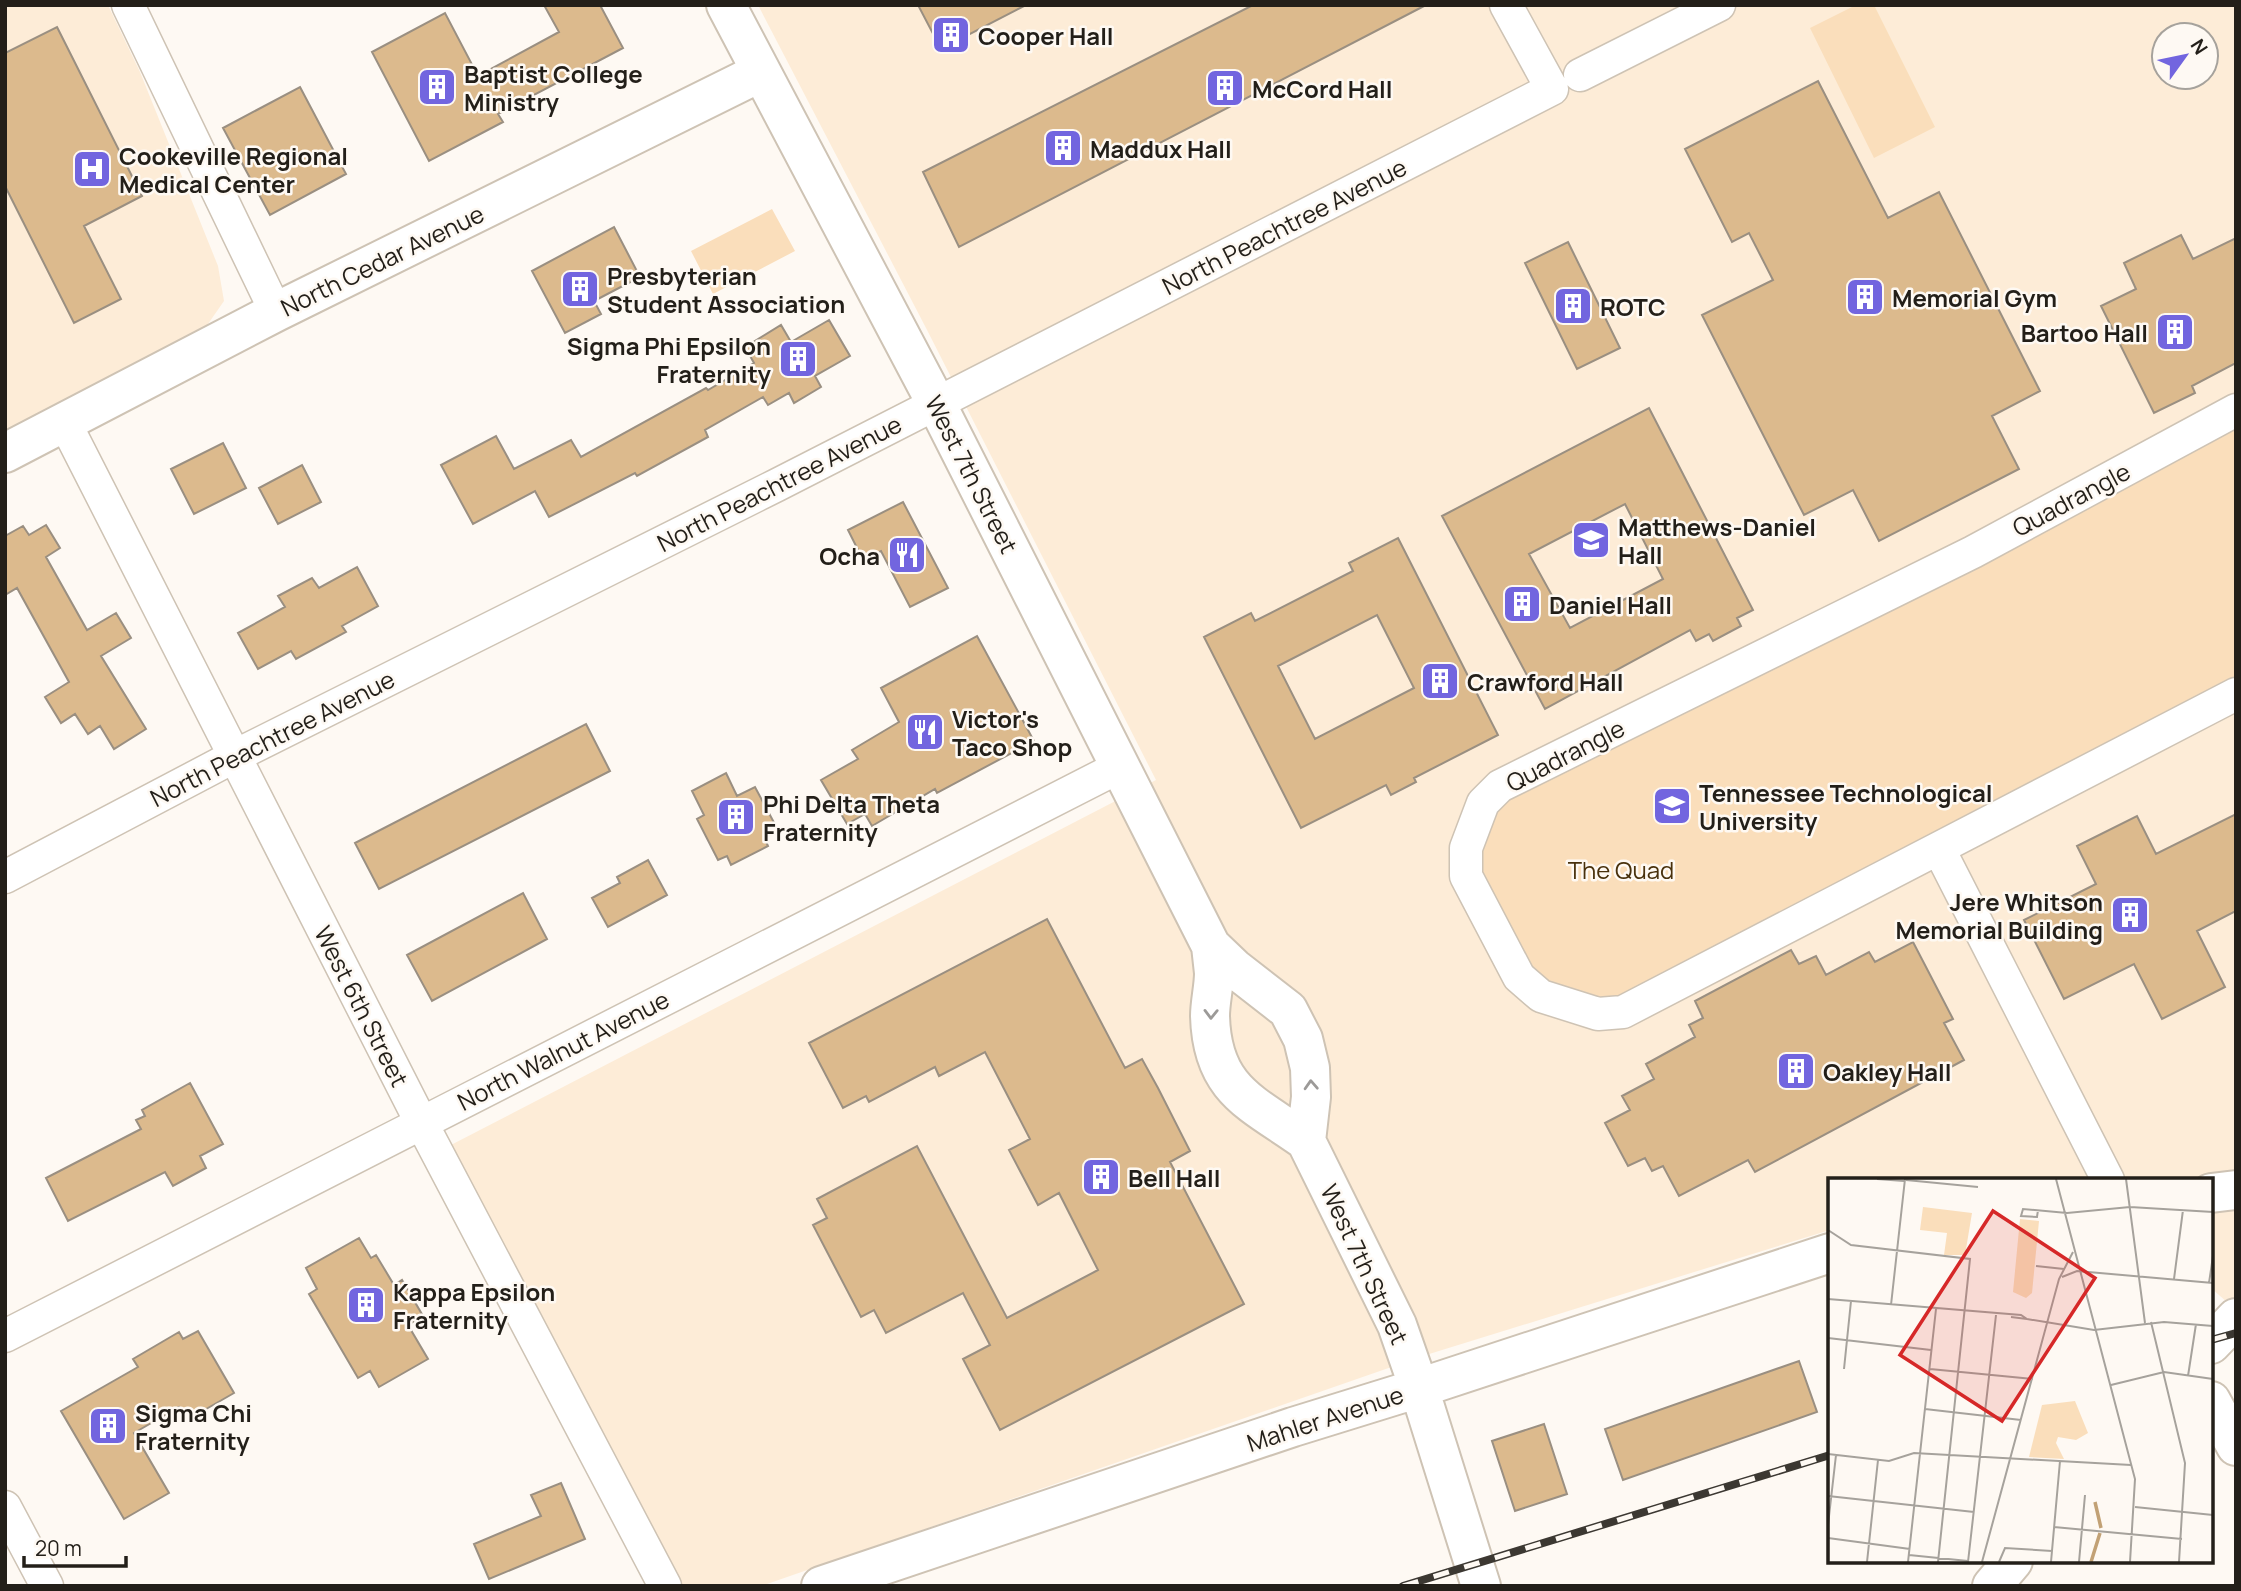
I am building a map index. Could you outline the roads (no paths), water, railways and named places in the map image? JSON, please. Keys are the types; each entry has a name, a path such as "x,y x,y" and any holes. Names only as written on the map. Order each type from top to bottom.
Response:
{"street":[{"path":"128,5 276,312"},
{"name":"West 7th Street","path":"726,5 936,403 1211,946 1234,968 1288,1010 1303,1039 1310,1068 1311,1097 1306,1141"},
{"name":"North Peachtree Avenue","path":"5,877 234,756 777,485 1552,89 1506,5"},
{"path":"1580,75 1719,5"},
{"name":"North Cedar Avenue","path":"5,453 276,312 761,72"},
{"name":"Quadrangle","path":"2236,410 1973,552 1500,786 1483,803 1466,848 1466,876 1519,976 1541,996 1598,1014 1623,1012 2236,694"},
{"name":"West 6th Street","path":"65,423 421,1122 665,1586"},
{"name":"North Walnut Avenue","path":"5,1336 1121,766"},
{"path":"1944,859 2107,1178"},
{"name":"West 7th Street","path":"1211,946 1214,974 1210,1014 1213,1051 1228,1081 1251,1105 1306,1141 1397,1325 1481,1586"},
{"path":"2213,1193 2236,1190"},
{"name":"Mahler Avenue","path":"821,1586 1293,1427 1828,1254"},
{"path":"2213,1310 2236,1303"},
{"path":"2213,1342 2236,1318"},
{"path":"2213,1405 2236,1446"},
{"path":"5,1507 47,1586"},
{"path":"1992,1586 2011,1563"}],"railway":[{"path":"2213,1339 2236,1333"},
{"path":"1403,1586 1828,1456"}],"place":[{"name":"Cooper Hall","path":"951,35"},
{"name":"Baptist College Ministry","path":"437,87"},
{"name":"McCord Hall","path":"1225,88"},
{"name":"Maddux Hall","path":"1063,148"},
{"name":"Cookeville Regional Medical Center","path":"92,169"},
{"name":"Presbyterian Student Association","path":"580,289"},
{"name":"Memorial Gym","path":"1865,297"},
{"name":"ROTC","path":"1573,306"},
{"name":"Bartoo Hall","path":"2175,332"},
{"name":"Sigma Phi Epsilon Fraternity","path":"798,359"},
{"name":"Matthews-Daniel Hall","path":"1591,540"},
{"name":"Ocha","path":"907,555"},
{"name":"Daniel Hall","path":"1522,604"},
{"name":"Crawford Hall","path":"1440,681"},
{"name":"Victor's Taco Shop","path":"925,732"},
{"name":"Tennessee Technological University","path":"1672,806"},
{"name":"Phi Delta Theta Fraternity","path":"736,817"},
{"name":"Jere Whitson Memorial Building","path":"2130,915"},
{"name":"Oakley Hall","path":"1796,1071"},
{"name":"Bell Hall","path":"1101,1177"},
{"name":"Kappa Epsilon Fraternity","path":"366,1305"},
{"name":"Sigma Chi Fraternity","path":"108,1426"}],"park label":[{"name":"The Quad","path":"1621,869"}]}
